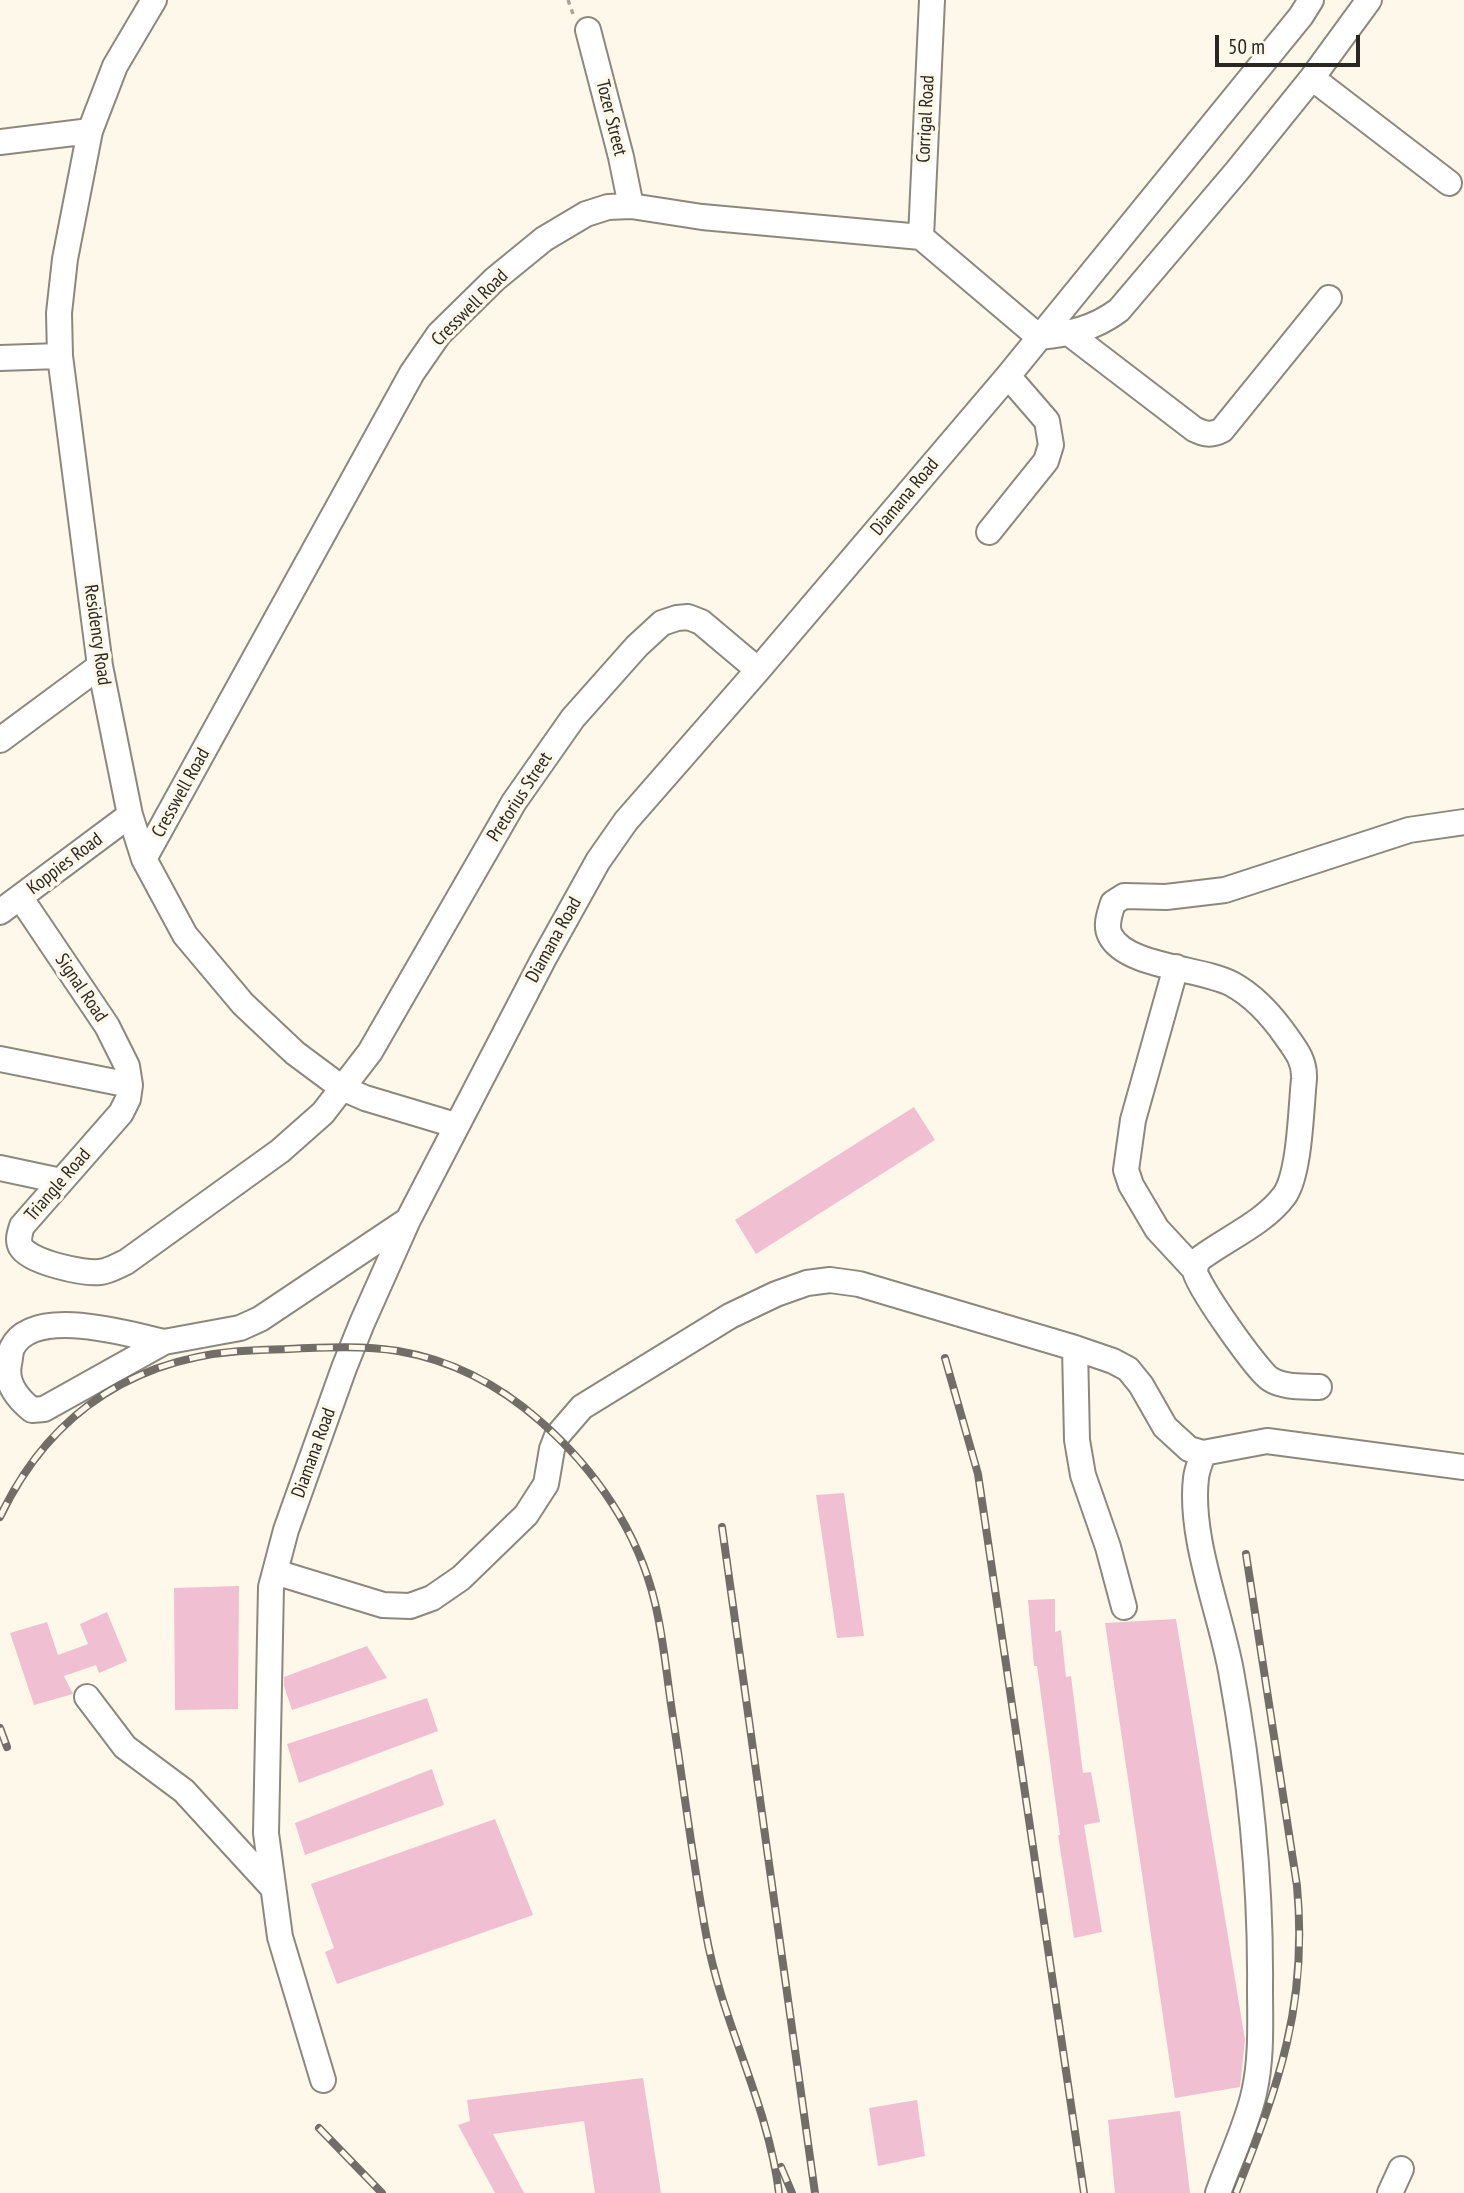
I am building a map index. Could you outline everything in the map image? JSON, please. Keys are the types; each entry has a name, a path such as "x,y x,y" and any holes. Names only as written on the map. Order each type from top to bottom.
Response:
{"street":[{"name":"Residency Road","path":"154,0 115,66 90,131 65,259 59,313 60,356 100,666 130,816 144,859 185,935 243,1004 295,1052 342,1088 365,1098 455,1125"},
{"name":"Corrigal Road","path":"921,237 932,0"},
{"name":"Diamana Road","path":"323,2080 280,1937 266,1833 271,1587 286,1530 344,1368 408,1220 542,960 598,861 626,821 1008,376 1311,0"},
{"path":"921,237 1039,337 1070,334 1105,321 1119,310 1237,171 1312,78 1369,0"},
{"name":"Tozer Street","path":"588,30 631,206"},
{"path":"1312,78 1449,183"},
{"path":"0,142 90,131"},
{"name":"Cresswell Road","path":"144,859 412,373 439,334 495,279 544,239 586,214 608,206 631,206 702,217 921,237"},
{"path":"1070,334 1194,429 1205,435 1216,434 1329,298"},
{"path":"0,358 60,356"},
{"path":"989,532 1046,461 1051,445 1048,421 1008,376"},
{"name":"Pretorius Street","path":"342,1088 370,1052 399,1005 513,802 573,718 637,646 662,623 688,617 701,622 758,670"},
{"path":"0,740 100,666"},
{"name":"Koppies Road","path":"0,912 130,816"},
{"path":"1195,1270 1198,1260 1260,1217 1286,1194 1295,1167 1305,1068 1300,1055 1275,1020 1250,996 1218,978 1124,950 1110,935 1108,921 1113,903 1124,896 1166,897 1226,890 1409,830 1464,822"},
{"name":"Signal Road","path":"20,897 107,1026 127,1066 131,1085"},
{"path":"1176,967 1133,1120 1126,1170 1131,1185 1151,1219 1173,1249 1195,1270 1200,1283 1247,1353 1269,1379 1285,1385 1319,1387"},
{"path":"0,1059 131,1085"},
{"name":"Triangle Road","path":"131,1085 121,1113 22,1226 20,1245 26,1253 41,1261 87,1272 110,1270 141,1252 280,1151 323,1112 342,1088"},
{"path":"0,1168 61,1181"},
{"path":"164,1342 83,1325 48,1325 27,1333 12,1348 8,1372 19,1400 32,1410 44,1409 164,1342 240,1328 260,1319 408,1220"},
{"path":"275,1572 383,1605 410,1606 432,1598 461,1578 526,1515 546,1484 556,1436 582,1407 730,1316 776,1294 807,1283 830,1280 859,1284 1113,1361 1128,1369 1141,1385 1166,1427 1189,1449 1203,1453 1268,1440 1464,1467"},
{"path":"1075,1348 1077,1440 1083,1475 1108,1547 1124,1607"},
{"path":"1203,1453 1196,1476 1195,1498 1199,1533 1229,1662 1241,1730 1261,1939 1260,2058 1254,2095 1218,2193"},
{"path":"87,1697 125,1747 184,1791 272,1887"},
{"path":"1390,2193 1401,2169"}],"building":[{"path":"914,1107 935,1140 756,1254 735,1220"},
{"path":"844,1493 864,1636 837,1638 816,1495"},
{"path":"239,1586 238,1709 175,1710 174,1588"},
{"path":"1055,1599 1055,1632 1061,1630 1066,1677 1071,1676 1083,1773 1091,1772 1100,1822 1084,1825 1102,1932 1074,1938 1037,1666 1034,1666 1028,1600"},
{"path":"107,1612 127,1661 99,1673 96,1665 64,1676 73,1694 34,1705 10,1633 47,1622 58,1655 88,1644 80,1624"},
{"path":"1176,1619 1245,2040 1240,2087 1175,2098 1105,1623"},
{"path":"367,1646 387,1678 292,1710 284,1686 284,1677"},
{"path":"427,1698 438,1731 299,1783 287,1744"},
{"path":"432,1769 444,1805 305,1855 295,1823"},
{"path":"495,1819 533,1915 337,1984 325,1952 334,1948 311,1884"},
{"path":"643,2078 661,2193 595,2193 584,2121 493,2134 524,2193 495,2193 458,2125 470,2121 467,2100"},
{"path":"917,2100 925,2156 878,2166 869,2108"},
{"path":"1180,2111 1190,2193 1115,2193 1108,2120"}],"railway":[{"path":"0,1517 21,1479 45,1446 73,1417 105,1394 139,1376 176,1362 217,1354 346,1347 418,1355 456,1368 491,1385 540,1421 579,1460 612,1503 638,1551 647,1576 661,1631 693,1853 713,1967 765,2127 779,2193"},
{"path":"945,1358 978,1474 1084,2193"},
{"path":"722,1527 815,2193"},
{"path":"1236,2193 1265,2116 1287,2043 1294,2007 1299,1929 1297,1886 1246,1554"},
{"path":"0,1728 7,1747"},
{"path":"319,2128 382,2193"},
{"path":"781,2167 792,2193"}]}
